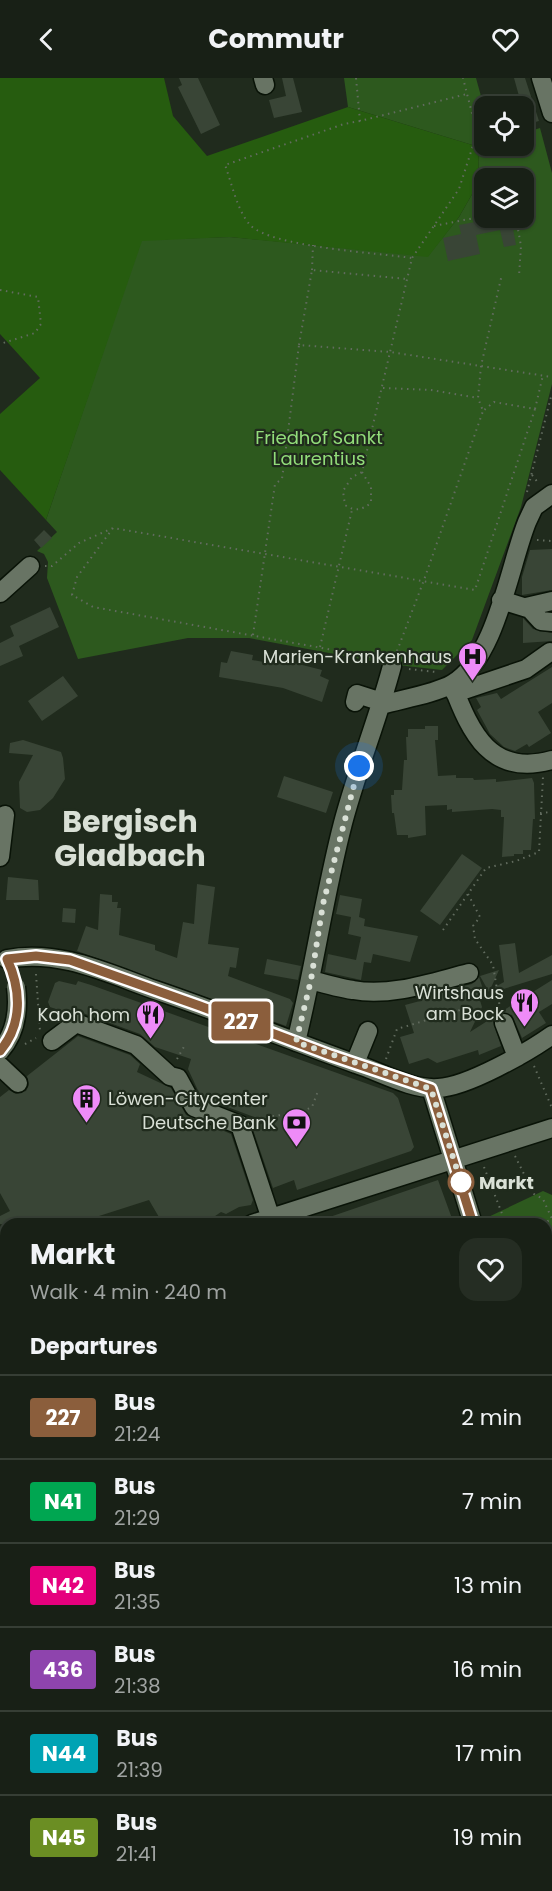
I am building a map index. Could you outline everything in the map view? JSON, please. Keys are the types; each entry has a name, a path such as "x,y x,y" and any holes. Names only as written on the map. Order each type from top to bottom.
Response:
{"main road":[{"path":"552,1542 552,1556"}],"street":[{"path":"541,78 552,113"},
{"path":"450,684 467,672 482,651 526,522 534,507 552,494"},
{"path":"0,593 30,566"},
{"path":"501,600 526,607 542,621 552,621"},
{"path":"526,607 552,601"},
{"path":"355,702 357,694 382,704 450,684 526,669 550,652"},
{"path":"296,1042 311,980 323,904 343,822 365,748 382,704 392,663"},
{"path":"450,684 476,737 500,760 515,764 544,762"},
{"path":"0,857 5,815"},
{"path":"0,1051 16,1019 16,987 3,954 70,960 380,1073 431,1089 451,1086 534,1047 502,1020"},
{"path":"311,980 354,991 376,992 416,987 469,973"},
{"path":"52,1041 76,1023 136,1045 170,1076 178,1078 194,1107 240,1125 271,1218"},
{"path":"355,1063 368,1031"},
{"path":"0,1066 18,1083"},
{"path":"431,1089 471,1218"},
{"path":"274,1218 552,1128"}],"path":[{"path":"356,78 360,122"},
{"path":"362,472 352,477 343,491 345,505 352,510 361,510 371,502 371,488 362,472 412,258 459,189 477,133 463,78"},
{"path":"412,258 286,242 251,226 241,210 225,165 345,124 467,94"},
{"path":"434,226 474,218"},
{"path":"518,228 521,246 519,276"},
{"path":"253,635 267,553 275,484 282,479 299,345 312,270 313,245"},
{"path":"312,270 407,279"},
{"path":"483,411 478,398 481,366 502,274"},
{"path":"0,290 38,297 41,324 35,333 0,344"},
{"path":"299,345 390,352 552,377"},
{"path":"30,566 52,566 79,543 113,528 475,590 535,409 543,375"},
{"path":"382,388 430,390 478,398"},
{"path":"525,498 552,393"},
{"path":"392,663 424,580 483,411 494,402 535,409"},
{"path":"320,646 352,510"},
{"path":"113,528 77,577 72,595 93,607 320,646 392,663 450,684"},
{"path":"443,930 486,868 516,861 539,852 544,762"},
{"path":"540,813 552,812"},
{"path":"468,894 480,917 473,926 475,939 492,965 502,1020"},
{"path":"21,1044 32,1041 40,1032 36,983"},
{"path":"380,1073 397,1029 470,1006 471,1009"},
{"path":"534,1047 552,1108"},
{"path":"240,1125 272,1115 300,1113 312,1107 318,1091"},
{"path":"508,1143 534,1194 543,1199 552,1218"},
{"path":"479,1153 504,1218"}],"green space":[{"path":"0,78 164,78 173,116 207,156 348,107 474,145 474,156 479,156 478,168 474,168 474,191 459,217 428,257 230,237 142,241 46,520 0,470 0,414 40,378 0,334"},
{"name":"Friedhof Sankt Laurentius","path":"344,78 476,78 481,96 474,96 474,145 348,107"},
{"name":"Friedhof Sankt Laurentius","path":"540,128 552,173 552,384 521,507 472,640 442,670 388,664 249,638 188,638 78,659 47,578 48,562 44,554 37,551 57,532 46,520 141,240 230,237 428,256 459,217 474,191 474,228 534,228 534,168 478,168 479,156 534,156 534,130"},
{"path":"543,1191 552,1195 552,1218 486,1218"}],"building":[{"path":"179,78 198,78 220,125 201,134 178,87 182,85"},
{"path":"282,78 293,78 302,112 274,118 269,100 286,96"},
{"path":"514,78 525,78 531,96 519,96"},
{"path":"534,106 539,121 534,122"},
{"path":"474,222 474,228 513,228 516,245 504,247 500,230 476,235 480,254 448,261 443,238 461,234 459,225"},
{"path":"44,530 52,538 41,548 34,540"},
{"path":"552,549 552,590 522,595 522,577 530,550"},
{"path":"50,607 59,627 19,646 23,656 0,666 0,643 14,636 10,626"},
{"path":"523,618 533,629 552,633 552,641 523,643"},
{"path":"231,651 253,655 252,660 275,664 275,658 322,670 320,676 329,680 322,702 283,688 219,677 221,662 227,663"},
{"path":"552,667 552,703 538,712 551,733 529,747 527,744 515,751 504,747 490,734 477,710 481,707 476,698 497,693 501,699"},
{"path":"63,676 78,696 42,721 28,701"},
{"path":"425,726 438,726 438,740 435,740 438,776 456,775 456,778 473,778 474,780 496,779 496,782 532,778 535,819 533,819 531,850 523,850 523,854 502,857 504,817 501,817 501,810 452,812 452,809 447,810 447,805 425,806 426,835 408,838 408,835 397,835 391,795 394,795 394,790 402,790 404,760 407,760 408,729 425,729"},
{"path":"23,740 61,752 65,779 53,798 40,810 27,812 20,808 19,782 33,755 9,753 10,743"},
{"path":"284,776 333,792 326,813 277,797"},
{"path":"462,854 482,868 440,925 420,911"},
{"path":"8,877 38,880 39,900 6,900"},
{"path":"197,884 215,887 208,944 239,948 236,968 230,967 228,976 290,999 293,1003 286,1026 77,951 86,926 98,930 100,894 112,895 112,902 118,902 117,908 121,908 119,935 155,945 155,950 177,958 183,922 194,924"},
{"path":"340,895 362,899 359,917 365,919 364,926 418,936 410,962 373,954 371,963 364,962 361,980 325,972 328,954 356,960 361,937 348,934 351,917 336,914"},
{"path":"63,908 76,909 75,923 62,922"},
{"path":"515,943 519,973 552,955 552,974 497,991 495,987 504,982 499,945"},
{"path":"267,959 301,966 298,980 264,974"},
{"path":"499,970 489,992 480,976"},
{"path":"479,977 485,995 479,997 482,1007 470,1032 492,1018 501,1046 479,1055 478,1050 437,1063 428,1058 409,1064 400,1037 414,1033 405,1005 420,1001 419,997 472,984"},
{"path":"552,980 552,1004 539,1012 546,1023 522,1038 512,1015 501,1012"},
{"path":"59,981 76,985 78,981 91,985 393,1093 398,1098 414,1147 411,1151 297,1190 294,1180 273,1188 252,1127 267,1122 201,1097 188,1069 191,1059 155,1047 140,1034 80,1012 70,1014 50,1007 48,1002 55,983"},
{"name":"Löwen-Citycenter","path":"78,1036 130,1055 140,1064 137,1072 171,1088 186,1115 231,1134 253,1200 251,1205 239,1207 226,1214 221,1212 212,1218 160,1218 149,1200 93,1218 0,1218 10,1211 0,1193 0,1097 9,1090 16,1094 26,1091 29,1085 27,1076"},
{"path":"438,1180 452,1218 327,1218"}],"bus line":[{"name":"227","path":"0,1051 12,1031 17,1012 16,987 7,959 36,956 70,960 157,990 330,1055 431,1089 471,1218"}],"place":[{"name":"Marien-Krankenhaus","path":"473,682"},
{"name":"Wirtshaus am Bock","path":"525,1028"},
{"name":"Kaoh hom","path":"151,1040"},
{"name":"Löwen-Citycenter","path":"87,1124"},
{"name":"Deutsche Bank","path":"297,1148"},
{"name":"Markt","path":"461,1182"}],"district":[{"name":"Bergisch Gladbach","path":"130,838"}],"route":[{"path":"359,766 323,904 311,980 296,1042 431,1089 461,1182"}]}
